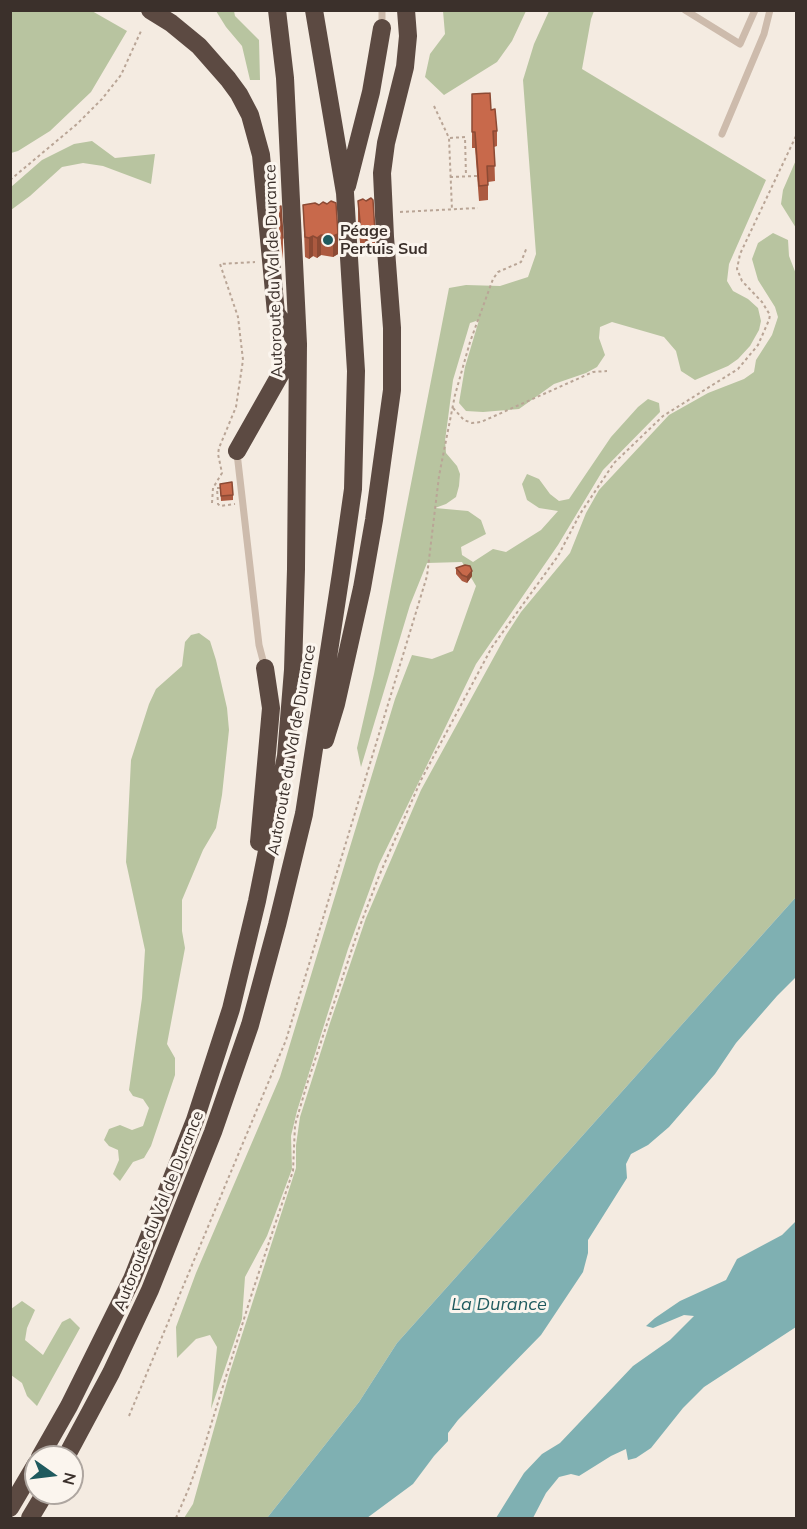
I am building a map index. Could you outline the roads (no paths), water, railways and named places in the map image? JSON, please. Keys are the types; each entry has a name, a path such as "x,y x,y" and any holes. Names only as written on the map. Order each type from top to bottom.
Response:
{"highway":[{"path":"150,10 171,23 199,46 218,66 239,94 249,115 261,155 276,313 298,344 237,451"},
{"name":"Autoroute du Val de Durance","path":"47,1445 69,1406 132,1279 195,1120 231,1009 257,901 286,756 292,681 296,569 298,344 285,78 277,10"},
{"name":"Autoroute du Val de Durance","path":"72,1445 111,1373 150,1290 213,1132 250,1025 304,814 352,489 356,371 345,193 314,10"},
{"path":"304,814 336,704 362,588 392,390 392,328 382,173 386,143 405,67 408,36 406,10"},
{"path":"345,193 371,92 382,19"},
{"path":"257,901 260,834 271,708 265,668"},
{"path":"10,1508 24,1484"},
{"path":"30,1518 38,1505"}],"lane":[{"path":"685,10 740,44 755,10"},
{"path":"722,134 764,34 770,10"},
{"path":"237,451 259,645 265,668"}],"water":[{"name":"La Durance","path":"796,897 796,977 736,1043 715,1074 669,1127 648,1145 631,1154 626,1164 627,1178 588,1240 588,1253 583,1272 541,1335 458,1420 448,1433 448,1441 413,1484 367,1518 267,1518 359,1402 397,1343"},
{"path":"796,1221 796,1327 704,1387 683,1408 651,1448 636,1458 628,1460 626,1449 579,1476 571,1474 559,1477 546,1493 533,1518 496,1518 524,1473 542,1454 560,1443 633,1366 670,1340 694,1316 684,1315 653,1328 646,1326 680,1301 726,1280 737,1259 782,1235"}],"place":[{"name":"Péage Pertuis Sud","path":"328,240"}]}
